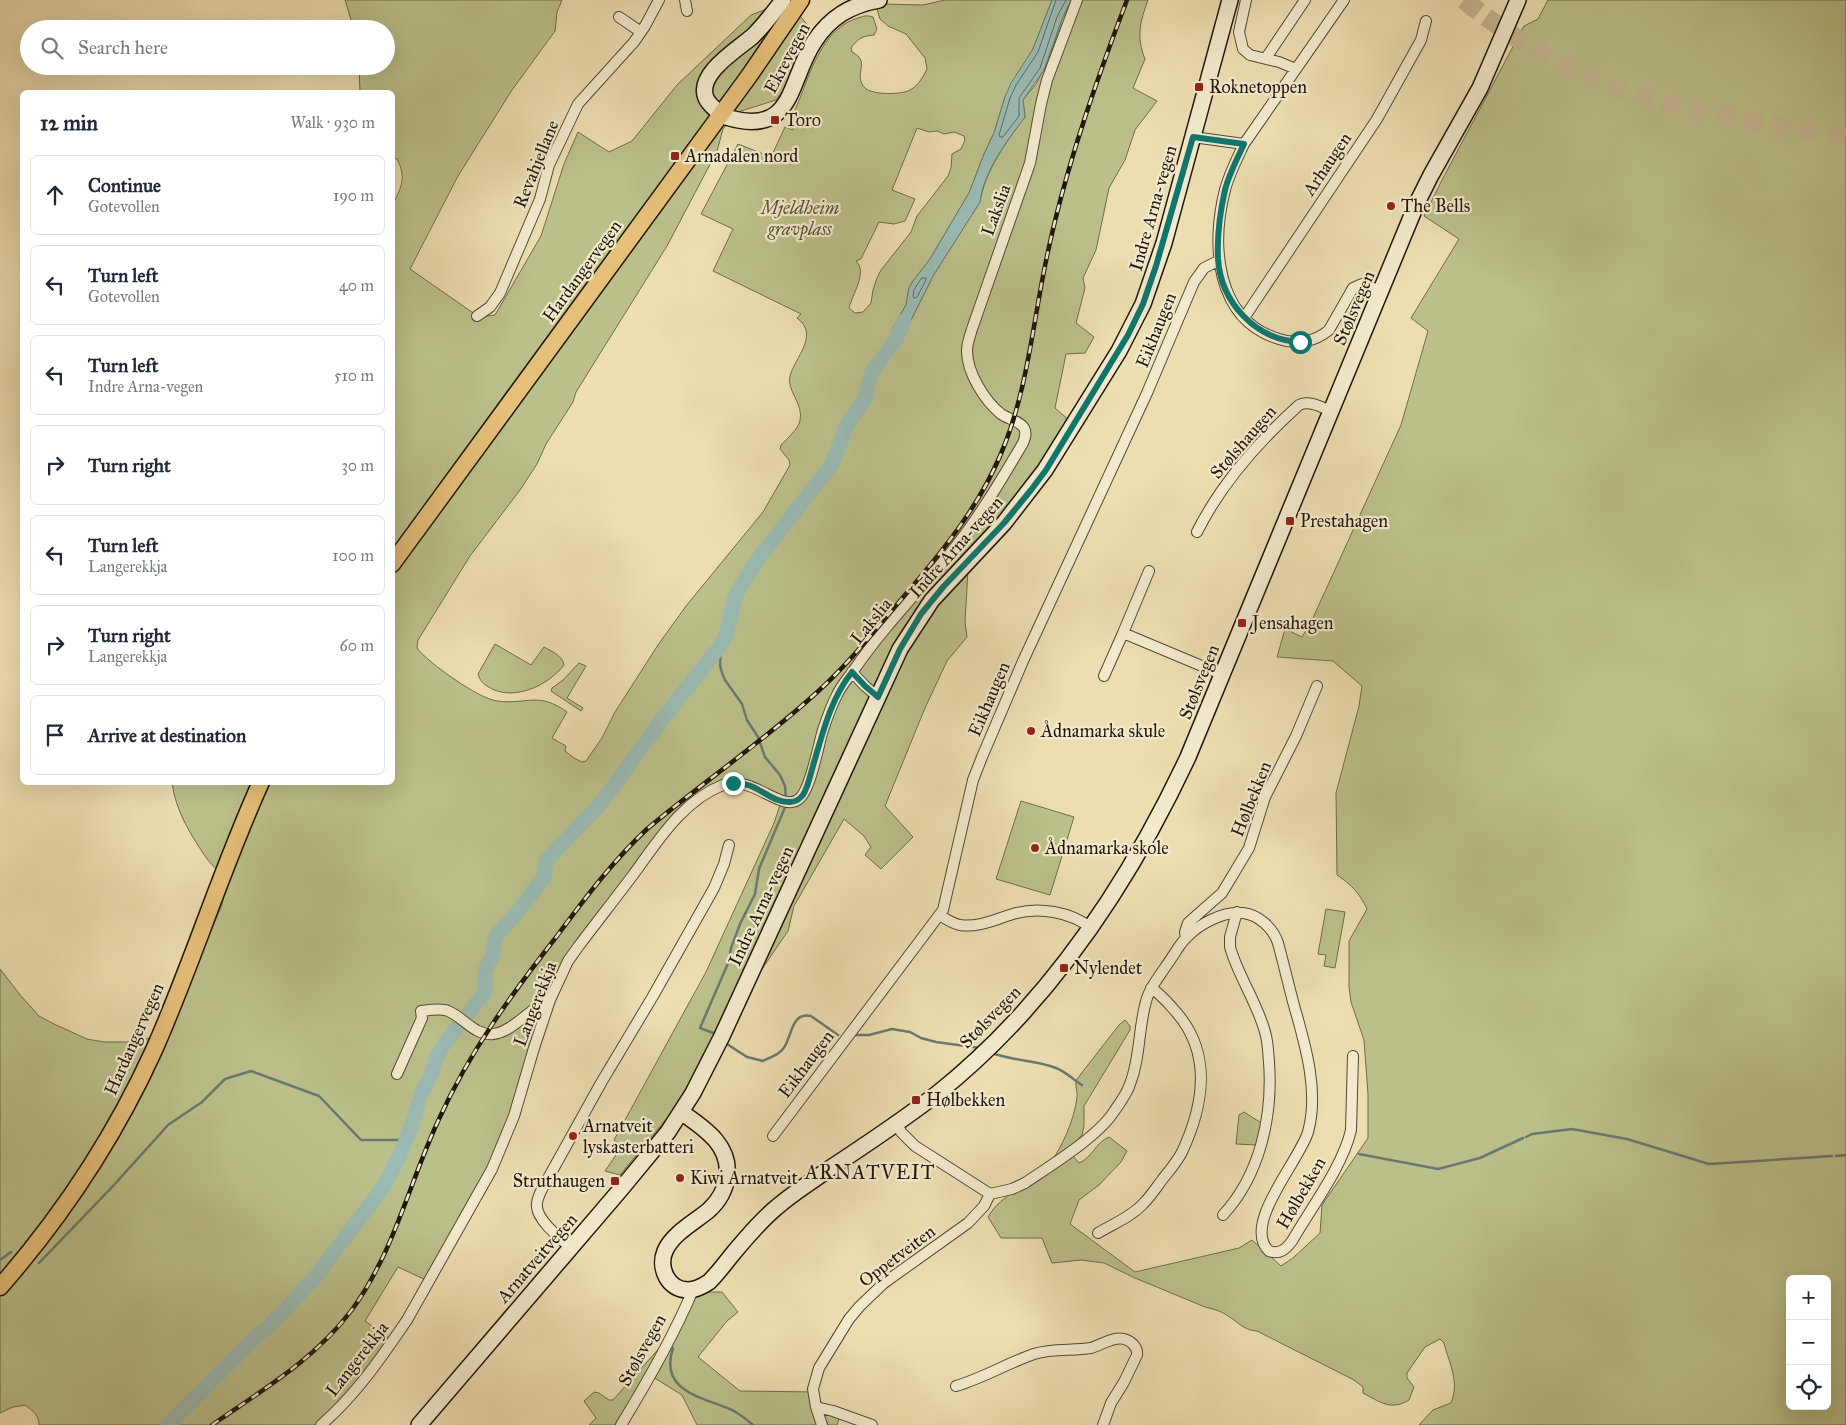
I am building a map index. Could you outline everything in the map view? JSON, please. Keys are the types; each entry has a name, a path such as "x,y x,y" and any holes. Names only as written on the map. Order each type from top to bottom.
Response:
{"main road":[{"name":"Ekrevegen","path":"783,0 754,34 720,64 708,78 704,92 708,102 721,113 750,121 771,118 786,102 810,48 826,26 847,9 879,0"},
{"name":"Hardangervegen","path":"395,560 748,76 801,0"},
{"name":"Indre Arna-vegen","path":"681,1112 709,1064 900,649 921,614 944,586 1004,523 1046,470 1128,335 1143,304 1162,251 1230,0"},
{"name":"Stølsvegen","path":"693,1290 702,1287 716,1275 748,1236 795,1192 939,1092 997,1039 1040,993 1091,928 1129,869 1191,752 1221,674 1420,196 1480,88 1518,0"},
{"name":"Hardangervegen","path":"0,1287 38,1241 74,1192 134,1092 163,1028 234,844 260,785"},
{"name":"Arnatveitvegen","path":"419,1425 643,1163 681,1112"},
{"path":"681,1112 718,1142 725,1154 728,1169 725,1188 717,1202 674,1239 662,1260 662,1268 670,1283 679,1289 693,1290"}],"street":[{"name":"Revahjellane","path":"477,316 490,306 500,293 540,199 550,165 578,104 621,59 641,32 659,0"},
{"path":"685,0 687,11"},
{"name":"Lakslia","path":"852,672 875,640 948,556 979,515 1023,443 1026,431 1024,427 991,404 975,377 968,358 968,341 1030,163 1047,80 1077,0"},
{"path":"1246,0 1239,26 1240,42 1243,49 1250,55 1266,58 1296,69"},
{"path":"1266,58 1305,0"},
{"path":"1344,0 1244,144 1225,190 1220,222 1218,261 1229,295 1244,318 1272,337 1288,342 1318,338 1328,330 1353,288 1362,284 1381,291"},
{"path":"619,17 641,32"},
{"name":"Arhaugen","path":"1244,318 1377,119 1421,40 1426,21"},
{"path":"1193,137 1244,144"},
{"name":"Eikhaugen","path":"773,1136 939,916 946,898 973,780 982,757 1031,643 1147,393 1190,289 1204,268 1218,261"},
{"name":"Stølshaugen","path":"1197,532 1209,509 1233,475 1289,414 1304,403 1331,411"},
{"path":"1104,676 1149,571"},
{"path":"1123,633 1221,674"},
{"path":"852,672 878,697"},
{"name":"Langerekkja","path":"321,1425 357,1390 393,1341 407,1320 492,1169 514,1116 550,1000 568,961 661,837 690,805 701,797 725,784 740,783 757,788 781,801 791,802 799,800 807,786 823,729 833,704 842,685 852,672"},
{"name":"Hølbekken","path":"1186,938 1185,932 1188,923 1222,893 1249,848 1265,797 1296,736 1317,686"},
{"path":"571,1248 548,1226 537,1210 540,1191 600,1083 653,996 714,888 724,864 729,845"},
{"path":"939,916 959,925 968,926 979,925 1030,910 1045,911 1077,919 1091,928"},
{"path":"1223,1216 1238,1197 1253,1166 1266,1121 1270,1092 1265,1029 1230,946 1230,937 1237,912"},
{"name":"Hølbekken","path":"990,1194 1012,1189 1025,1183 1105,1124 1130,1085 1143,1014 1151,988 1186,938 1218,917 1237,912 1252,914 1273,932 1297,1015 1310,1077 1311,1107 1308,1131 1263,1220 1262,1235 1269,1252 1278,1253 1288,1247 1346,1146 1350,1130 1353,1056"},
{"path":"1098,1233 1131,1214 1148,1198 1182,1152 1197,1108 1201,1086 1201,1069 1194,1039 1186,1023 1160,994 1151,988"},
{"path":"397,1074 422,1018 421,1011 448,1011 469,1026 485,1033 498,1033 514,1024 542,1003 550,1000"},
{"path":"897,1122 902,1132 915,1146 990,1194"},
{"name":"Oppetveiten","path":"822,1425 813,1389 817,1374 836,1338 855,1312 884,1283 968,1223 981,1211 990,1194"},
{"name":"Stølsvegen","path":"621,1425 653,1373 693,1290"},
{"path":"956,1386 975,1380 1035,1353 1080,1350 1117,1339 1125,1339 1138,1351 1137,1355 1111,1403 1103,1425"},
{"path":"816,1407 833,1410 872,1425"}],"green space":[{"name":"Mjeldheim gravplass","path":"345,0 562,0 557,12 555,31 512,90 458,176 410,269 479,317 495,315 541,236 564,164 578,132 609,152 632,141 677,85 751,15 787,1 811,29 783,91 776,100 738,112 723,129 717,151 667,246 576,392 573,402 546,444 537,464 520,490 470,556 418,640 417,648 431,662 478,694 489,699 507,702 540,700 567,712 552,738 566,746 565,751 582,762 586,761 602,738 615,712 658,645 686,606 763,512 790,465 789,460 780,449 781,445 795,431 801,415 789,381 806,339 804,325 797,318 801,314 713,271 733,229 701,214 738,144 771,157 785,127 793,130 793,116 810,71 829,39 847,23 863,16 873,17 877,29 874,35 861,38 851,48 852,52 861,60 860,78 865,88 874,92 887,94 901,93 913,88 920,81 927,69 925,58 906,34 888,26 880,19 877,9 884,4 923,5 945,0 1052,0 1033,49 1005,97 994,133 969,193 930,259 909,288 906,305 893,328 906,333 933,276 980,202 986,179 997,157 1025,117 1023,100 1036,84 1049,59 1062,19 1071,0 1148,0 1140,30 1142,51 1145,59 1133,88 1157,101 1135,130 1125,160 1109,188 1096,250 1083,278 1085,288 1076,323 1094,337 1085,353 1066,354 1055,408 1070,421 1023,493 969,553 965,622 967,637 947,661 925,708 885,806 913,837 881,869 865,855 871,847 864,836 844,819 794,906 788,931 758,975 745,975 677,1106 620,1175 605,1171 622,1146 614,1140 706,972 774,823 781,802 733,783 690,805 568,961 514,1116 428,1281 398,1267 365,1321 393,1341 321,1425 39,1425 37,1416 25,1405 13,1407 0,1413 0,969 39,1016 87,1039 104,1042 137,1042 152,1037 178,1009 221,907 224,894 222,877 205,856 184,821 172,785 395,785 395,199 402,183 402,172 397,159 395,158 395,90 360,90 359,75 395,75 395,20 351,20","holes":["917,128 929,132 937,131 944,134 954,132 964,136 965,140 961,149 952,154 951,168 948,176 917,216 911,232 881,270 873,290 871,303 863,312 855,313 849,308 860,277 859,266 856,261 861,259 879,222 894,224 905,221 915,199 892,190"]},
{"path":"1548,0 1846,0 1846,1425 1419,1425 1433,1410 1451,1403 1453,1395 1453,1373 1444,1343 1440,1339 1425,1347 1407,1373 1407,1378 1414,1387 1409,1400 1397,1405 1386,1404 1363,1393 1363,1387 1354,1380 1257,1331 1245,1328 1220,1311 1205,1307 1104,1263 1081,1260 1052,1263 1042,1238 1001,1238 988,1217 1001,1202 1034,1178 1054,1158 1074,1114 1077,1097 1077,1079 1125,1020 1130,1026 1130,1030 1084,1106 1082,1135 1073,1145 1071,1154 1079,1163 1087,1158 1104,1139 1109,1137 1127,1151 1121,1162 1099,1185 1079,1200 1070,1224 1135,1272 1239,1248 1252,1240 1281,1266 1293,1258 1320,1233 1322,1205 1368,1138 1368,1094 1364,1040 1351,1002 1349,987 1349,941 1367,909 1355,890 1337,875 1336,793 1359,706 1362,686 1333,661 1277,657 1285,629 1302,637 1312,620 1401,425 1428,331 1411,318 1459,239 1424,216 1524,26 1538,19"},
{"path":"495,644 531,665 544,647 559,656 564,665 549,680 528,690 507,693 497,691 484,684 478,674"},
{"path":"579,663 586,666 567,698 583,708 581,711 551,691"},
{"name":"Ådnamarka skole","path":"1021,801 1074,817 1050,895 996,879"},
{"path":"1326,909 1345,912 1335,968 1324,966 1326,955 1318,954"},
{"path":"1244,1112 1263,1124 1258,1145 1236,1144 1239,1115"},
{"path":"699,1292 722,1292 738,1312 727,1321 698,1357 740,1391 816,1392 826,1412 839,1418 837,1425 697,1425 682,1395 653,1377 622,1425 589,1425 596,1418 584,1401 594,1392 609,1400 613,1400 671,1335"}],"water":[{"path":"1052,0 1071,0 1062,19 1044,70 1023,100 1025,117 997,157 986,179 980,202 933,276 906,333 900,340 893,336 893,328 906,305 909,288 930,259 969,193 994,133 1011,83 1033,49"}],"waterway":[{"path":"168,1425 313,1280 384,1186 399,1157 411,1128 421,1094 442,1047 485,992 485,971 492,956 496,936 544,878 546,861 602,802 660,722 721,645 726,635 735,597 741,586 759,558 832,464 847,425 865,398 871,374 896,339 904,321"},
{"path":"721,645 720,665 722,673 742,704 747,720 758,737 765,757 780,775 785,786 786,800"},
{"path":"716,1034 700,1028 729,961 731,948 740,924 755,894 759,869 786,805"},
{"path":"727,1044 747,1057 763,1061 776,1055 783,1049 796,1021 800,1017 805,1016 811,1016 838,1035"},
{"path":"856,1035 869,1035 892,1029 910,1032 921,1038 936,1042 980,1048"},
{"path":"992,1053 1056,1068 1082,1085"},
{"path":"39,1263 114,1185 168,1125 202,1102 225,1079 251,1071 319,1096 361,1140 405,1140"},
{"path":"1526,1137 1532,1134 1572,1129 1627,1139 1709,1164 1832,1156"},
{"path":"1359,1154 1438,1169 1480,1158 1523,1138"},
{"path":"1836,1156 1846,1155"},
{"path":"0,1260 11,1252"},
{"path":"673,1348 670,1363 672,1375 678,1384 698,1397 734,1411 753,1425"}],"tunnel":[{"path":"1464,0 1523,42 1566,66 1610,85 1685,108 1846,138"}],"railway":[{"path":"212,1425 304,1359 321,1345 351,1311 379,1266 428,1143 464,1070 492,1024 600,880 647,829 794,713 827,683 924,573 972,508 992,474 1010,431 1018,405 1043,273 1056,216 1094,91 1127,0"}],"place":[{"name":"Roknetoppen","path":"1199,87"},
{"name":"Toro","path":"775,120"},
{"name":"Arnadalen nord","path":"675,156"},
{"name":"The Bells","path":"1391,206"},
{"name":"Prestahagen","path":"1290,521"},
{"name":"Jensahagen","path":"1242,623"},
{"name":"Ådnamarka skule","path":"1031,731"},
{"name":"Ådnamarka skole","path":"1035,848"},
{"name":"Nylendet","path":"1064,968"},
{"name":"Hølbekken","path":"916,1100"},
{"name":"Arnatveit lyskasterbatteri","path":"573,1136"},
{"name":"Kiwi Arnatveit","path":"680,1178"},
{"name":"Struthaugen","path":"615,1181"}],"district":[{"name":"ARNATVEIT","path":"870,1172"}],"route":[{"path":"733,783 748,784 781,801 795,802 799,800 805,792 823,729 842,685 852,672 878,697 908,633 921,614 944,586 1016,509 1046,470 1119,351 1141,309 1164,243 1193,137 1244,144 1230,175 1222,204 1218,261 1223,281 1236,307 1251,325 1280,340 1300,342"}]}
